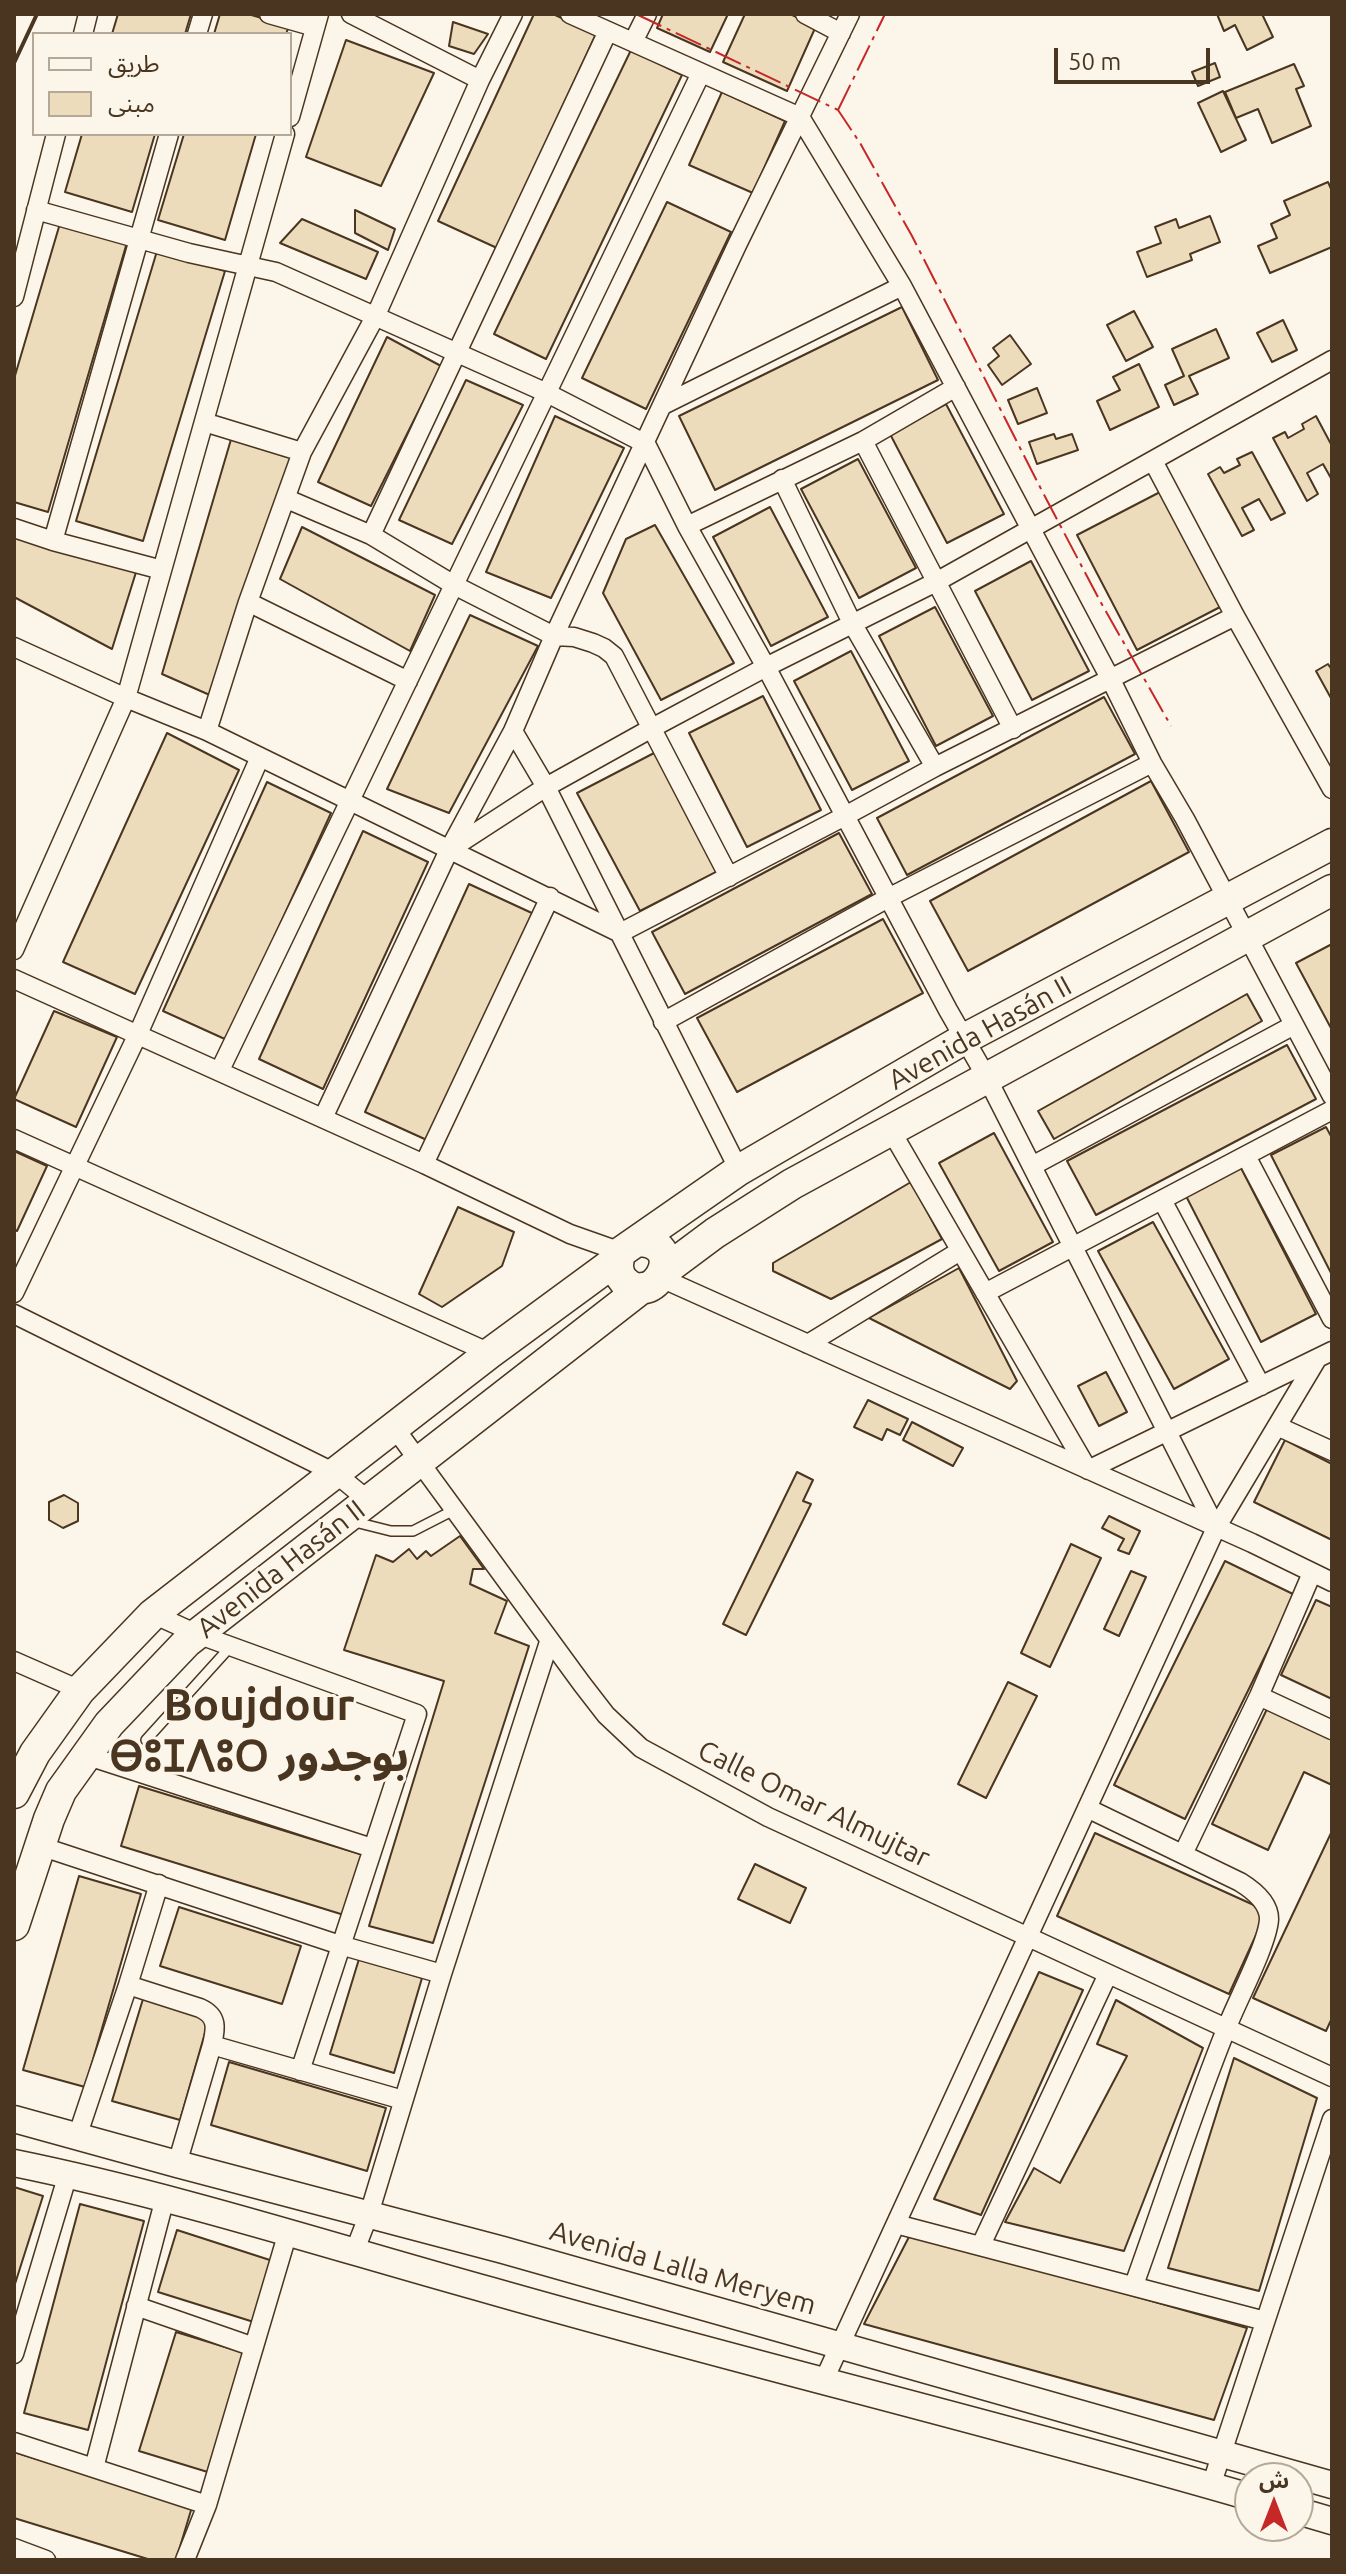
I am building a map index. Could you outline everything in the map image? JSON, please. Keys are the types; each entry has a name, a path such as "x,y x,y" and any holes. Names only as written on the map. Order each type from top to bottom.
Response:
{"main road":[{"name":"Avenida Hasán II","path":"14,1793 35,1753 80,1690 153,1614 626,1250 739,1170 964,1039 1332,844"},
{"name":"Avenida Hasán II","path":"15,1921 61,1791 109,1724 197,1634 715,1233 792,1184 890,1129 1332,890"},
{"path":"654,1244 664,1256 656,1279 628,1284 623,1280 619,1273 626,1250 654,1244"}],"street":[{"path":"269,14 317,21 292,110"},
{"path":"351,14 480,80"},
{"path":"207,731 248,602 302,452 376,315 480,80 513,14"},
{"path":"570,14 800,117 902,286 1152,763 1332,1096"},
{"path":"633,42 647,14"},
{"path":"805,14 841,33"},
{"path":"323,1118 449,850 513,731 554,636 850,14"},
{"path":"371,535 608,31"},
{"path":"220,1070 701,73"},
{"path":"14,297 55,136"},
{"path":"53,541 168,136"},
{"path":"14,950 126,698 284,136"},
{"path":"36,210 247,268 276,272 547,393 646,444 687,526 987,1078 1216,1528"},
{"path":"663,405 902,286"},
{"path":"449,850 546,787 652,728 936,582 1332,360"},
{"path":"687,526 863,441 956,387"},
{"path":"204,422 302,452"},
{"path":"863,441 1013,729"},
{"path":"1153,461 1332,789"},
{"path":"782,479 852,623 935,767"},
{"path":"287,499 371,535 454,585 554,636 574,637 593,643 614,656 729,877"},
{"path":"14,528 162,570"},
{"path":"248,602 408,681"},
{"path":"620,933 935,767 1235,616"},
{"path":"14,647 207,731 620,933"},
{"path":"513,731 546,787 739,1170"},
{"path":"14,1293 22,1255 74,1164 138,1034 260,757"},
{"path":"663,1022 888,898 1152,763"},
{"path":"424,1164 550,897"},
{"path":"14,979 220,1070 570,1234 626,1250"},
{"path":"1032,1166 1294,1025"},
{"path":"985,1293 1332,1110"},
{"path":"890,1129 1088,1470"},
{"path":"14,1139 490,1353"},
{"path":"1246,1156 1332,1319"},
{"path":"1162,1200 1261,1386"},
{"path":"808,1344 960,1251"},
{"path":"656,1279 808,1344 1332,1582"},
{"path":"14,1314 335,1473 369,1501"},
{"path":"1088,1470 1324,1355"},
{"path":"823,2382 1216,1528 1324,1355"},
{"path":"1277,1426 1332,1451"},
{"name":"Calle Omar Almujtar","path":"394,1427 549,1642 606,1715 641,1748 768,1817 1226,2029 1330,2070"},
{"path":"1183,1854 1259,1696 1312,1573"},
{"path":"153,1614 197,1634 417,1714 300,2071"},
{"path":"355,2250 549,1642"},
{"path":"14,1661 80,1690"},
{"path":"1259,1696 1332,1730"},
{"path":"85,1755 372,1848"},
{"path":"1087,1808 1250,1888 1267,1906 1269,1914 1257,1955 1226,2029 1134,2285"},
{"path":"40,1846 340,1945 442,1974"},
{"path":"77,2137 159,1884"},
{"path":"981,2245 1108,1974"},
{"path":"128,1985 207,2011 215,2020 212,2045 177,2164"},
{"path":"212,2045 403,2100"},
{"name":"Avenida Lalla Meryem","path":"14,2119 503,2250 1332,2485"},
{"path":"1211,2486 1332,2119"},
{"path":"14,2163 165,2198 492,2291 1234,2492"},
{"path":"14,2354 68,2174"},
{"path":"94,2468 165,2198"},
{"path":"896,2224 1265,2321"},
{"path":"185,2560 207,2505 288,2232"},
{"path":"136,2306 254,2347"},
{"path":"14,2442 207,2505"},
{"path":"14,2548 46,2560"}],"lane":[{"path":"344,1519 391,1531 413,1531 455,1510"},
{"path":"146,1740 231,1646"}],"building":[{"path":"118,14 191,14 186,32 113,32"},
{"path":"220,14 248,14 289,26 287,32 215,32"},
{"path":"534,14 553,14 596,34 497,248 438,221"},
{"path":"663,14 728,14 710,52 657,28"},
{"path":"745,14 790,14 816,26 787,91 723,62"},
{"path":"1217,14 1262,14 1273,37 1247,50 1235,25 1224,31"},
{"path":"453,22 488,34 474,54 449,46"},
{"path":"346,40 434,73 381,186 306,157"},
{"path":"631,50 682,75 546,359 494,334"},
{"path":"1215,63 1220,77 1198,86 1192,72"},
{"path":"1294,64 1304,86 1296,89 1311,126 1272,143 1258,109 1236,118 1225,92"},
{"path":"1223,91 1246,140 1221,152 1198,103"},
{"path":"722,92 785,121 753,193 689,165"},
{"path":"81,136 154,136 132,212 65,192"},
{"path":"183,136 255,136 225,240 158,220"},
{"path":"1328,182 1332,191 1332,247 1270,273 1258,246 1277,238 1271,224 1290,215 1284,201"},
{"path":"667,202 731,232 646,409 582,378"},
{"path":"355,210 395,229 388,250 355,233"},
{"path":"1210,216 1220,242 1190,254 1192,260 1147,277 1137,252 1161,243 1155,227 1176,219 1179,228"},
{"path":"302,219 378,252 366,279 280,243"},
{"path":"61,220 128,239 48,512 14,502 14,379"},
{"path":"157,251 225,271 143,541 76,521"},
{"path":"902,307 938,380 715,490 679,416"},
{"path":"1134,311 1153,347 1126,361 1107,325"},
{"path":"1283,320 1297,350 1272,362 1257,333"},
{"path":"1216,329 1229,358 1189,376 1198,394 1174,405 1165,385 1184,376 1172,349"},
{"path":"1010,335 1031,364 1002,385 988,365 999,356 993,348"},
{"path":"387,337 441,366 371,506 318,482"},
{"path":"1139,364 1159,407 1110,430 1097,401 1120,390 1113,377"},
{"path":"466,380 523,405 452,544 399,520"},
{"path":"1037,388 1047,413 1018,424 1008,400"},
{"path":"946,404 1004,514 947,543 890,434"},
{"path":"555,416 624,448 551,598 486,572"},
{"path":"1316,416 1332,446 1332,480 1323,464 1307,473 1318,494 1307,501 1273,438 1285,432 1288,438 1304,429 1302,424"},
{"path":"1054,434 1056,439 1072,434 1078,450 1037,464 1029,442"},
{"path":"232,436 295,459 212,696 162,674"},
{"path":"1252,452 1285,513 1271,520 1259,499 1242,508 1254,530 1242,536 1208,474 1220,467 1224,473 1240,465 1237,459"},
{"path":"858,459 916,568 859,598 801,489"},
{"path":"1162,491 1222,606 1137,650 1077,535"},
{"path":"770,507 828,617 771,646 713,537"},
{"path":"655,525 734,663 661,700 603,593 626,539"},
{"path":"302,527 435,595 410,651 280,579"},
{"path":"14,533 137,569 112,649 14,597"},
{"path":"1031,561 1089,671 1032,700 975,591"},
{"path":"935,607 993,716 936,746 879,636"},
{"path":"470,615 538,646 449,813 387,789"},
{"path":"851,651 909,761 852,790 794,681"},
{"path":"1328,664 1332,670 1332,700 1316,671"},
{"path":"763,696 821,810 747,847 689,733"},
{"path":"1104,697 1135,754 907,875 877,818"},
{"path":"167,733 239,770 135,994 63,962"},
{"path":"656,752 718,871 640,911 577,793"},
{"path":"1151,781 1189,852 968,971 930,901"},
{"path":"267,782 331,813 227,1040 163,1011"},
{"path":"363,831 428,862 323,1089 259,1059"},
{"path":"839,833 872,894 685,994 652,932"},
{"path":"469,884 534,914 429,1141 365,1112"},
{"path":"883,919 923,993 737,1092 697,1018"},
{"path":"1332,944 1332,1030 1296,963"},
{"path":"1247,994 1262,1021 1054,1139 1038,1111"},
{"path":"54,1011 117,1037 76,1127 14,1099"},
{"path":"1287,1045 1316,1099 1096,1215 1067,1161"},
{"path":"1326,1127 1332,1138 1332,1275 1271,1155"},
{"path":"994,1133 1053,1242 999,1271 939,1163"},
{"path":"14,1151 47,1166 17,1231 14,1229"},
{"path":"1241,1168 1316,1314 1261,1342 1186,1196"},
{"path":"911,1182 942,1239 831,1299 773,1271 773,1263"},
{"path":"458,1207 514,1232 502,1266 442,1307 419,1294"},
{"path":"1153,1222 1229,1359 1174,1389 1098,1251"},
{"path":"959,1268 1017,1381 1010,1389 869,1318"},
{"path":"1106,1372 1127,1412 1099,1426 1078,1386"},
{"path":"868,1400 908,1419 900,1435 887,1429 882,1440 854,1427"},
{"path":"912,1422 963,1448 953,1466 903,1440"},
{"path":"1285,1440 1332,1464 1332,1540 1254,1502"},
{"path":"797,1472 813,1480 803,1501 811,1504 746,1635 723,1624"},
{"path":"64,1495 78,1503 78,1521 63,1528 49,1520 49,1502"},
{"path":"1109,1516 1140,1531 1129,1554 1118,1550 1124,1539 1102,1528"},
{"path":"460,1536 484,1569 473,1569 470,1584 507,1601 495,1633 529,1646 433,1943 369,1926 444,1681 344,1650 376,1555 393,1562 409,1549 417,1559 426,1551 431,1556"},
{"path":"1071,1544 1101,1558 1050,1667 1021,1653"},
{"path":"1225,1561 1295,1595 1185,1819 1114,1785"},
{"path":"1131,1571 1146,1577 1119,1636 1104,1629"},
{"path":"1316,1600 1332,1607 1332,1699 1281,1675"},
{"path":"1008,1682 1037,1696 986,1798 958,1784"},
{"path":"1267,1709 1332,1739 1332,1785 1304,1772 1268,1850 1212,1824"},
{"path":"139,1786 363,1855 344,1915 121,1846"},
{"path":"1332,1831 1332,2018 1326,2031 1253,1998"},
{"path":"1095,1833 1267,1911 1229,1994 1057,1916"},
{"path":"755,1864 806,1888 790,1923 738,1899"},
{"path":"79,1876 141,1894 85,2087 23,2070"},
{"path":"179,1907 301,1946 282,2004 160,1966"},
{"path":"359,1959 422,1978 394,2073 330,2054"},
{"path":"1039,1972 1083,1990 981,2215 934,2199"},
{"path":"143,1999 209,2019 180,2120 112,2101"},
{"path":"1116,2000 1203,2048 1124,2251 1005,2222 1034,2168 1060,2183 1127,2056 1097,2044"},
{"path":"1234,2058 1317,2098 1259,2291 1168,2268"},
{"path":"229,2062 386,2108 367,2171 211,2125"},
{"path":"14,2187 43,2196 14,2287"},
{"path":"80,2204 144,2221 88,2430 24,2413"},
{"path":"177,2230 276,2262 257,2323 158,2292"},
{"path":"911,2233 1247,2328 1214,2420 864,2324"},
{"path":"176,2332 248,2354 211,2473 139,2451"},
{"path":"14,2452 192,2507 176,2560 151,2560 14,2518"}],"wall":[{"path":"14,63 37,14"}],"power":[{"path":"636,14 838,110 912,236 1100,601 1171,726"},
{"path":"838,110 885,14"}],"district":[{"name":"Boujdour ⴱⵓⵊⴷⵓⵔ بوجدور","path":"259,1730"}]}
